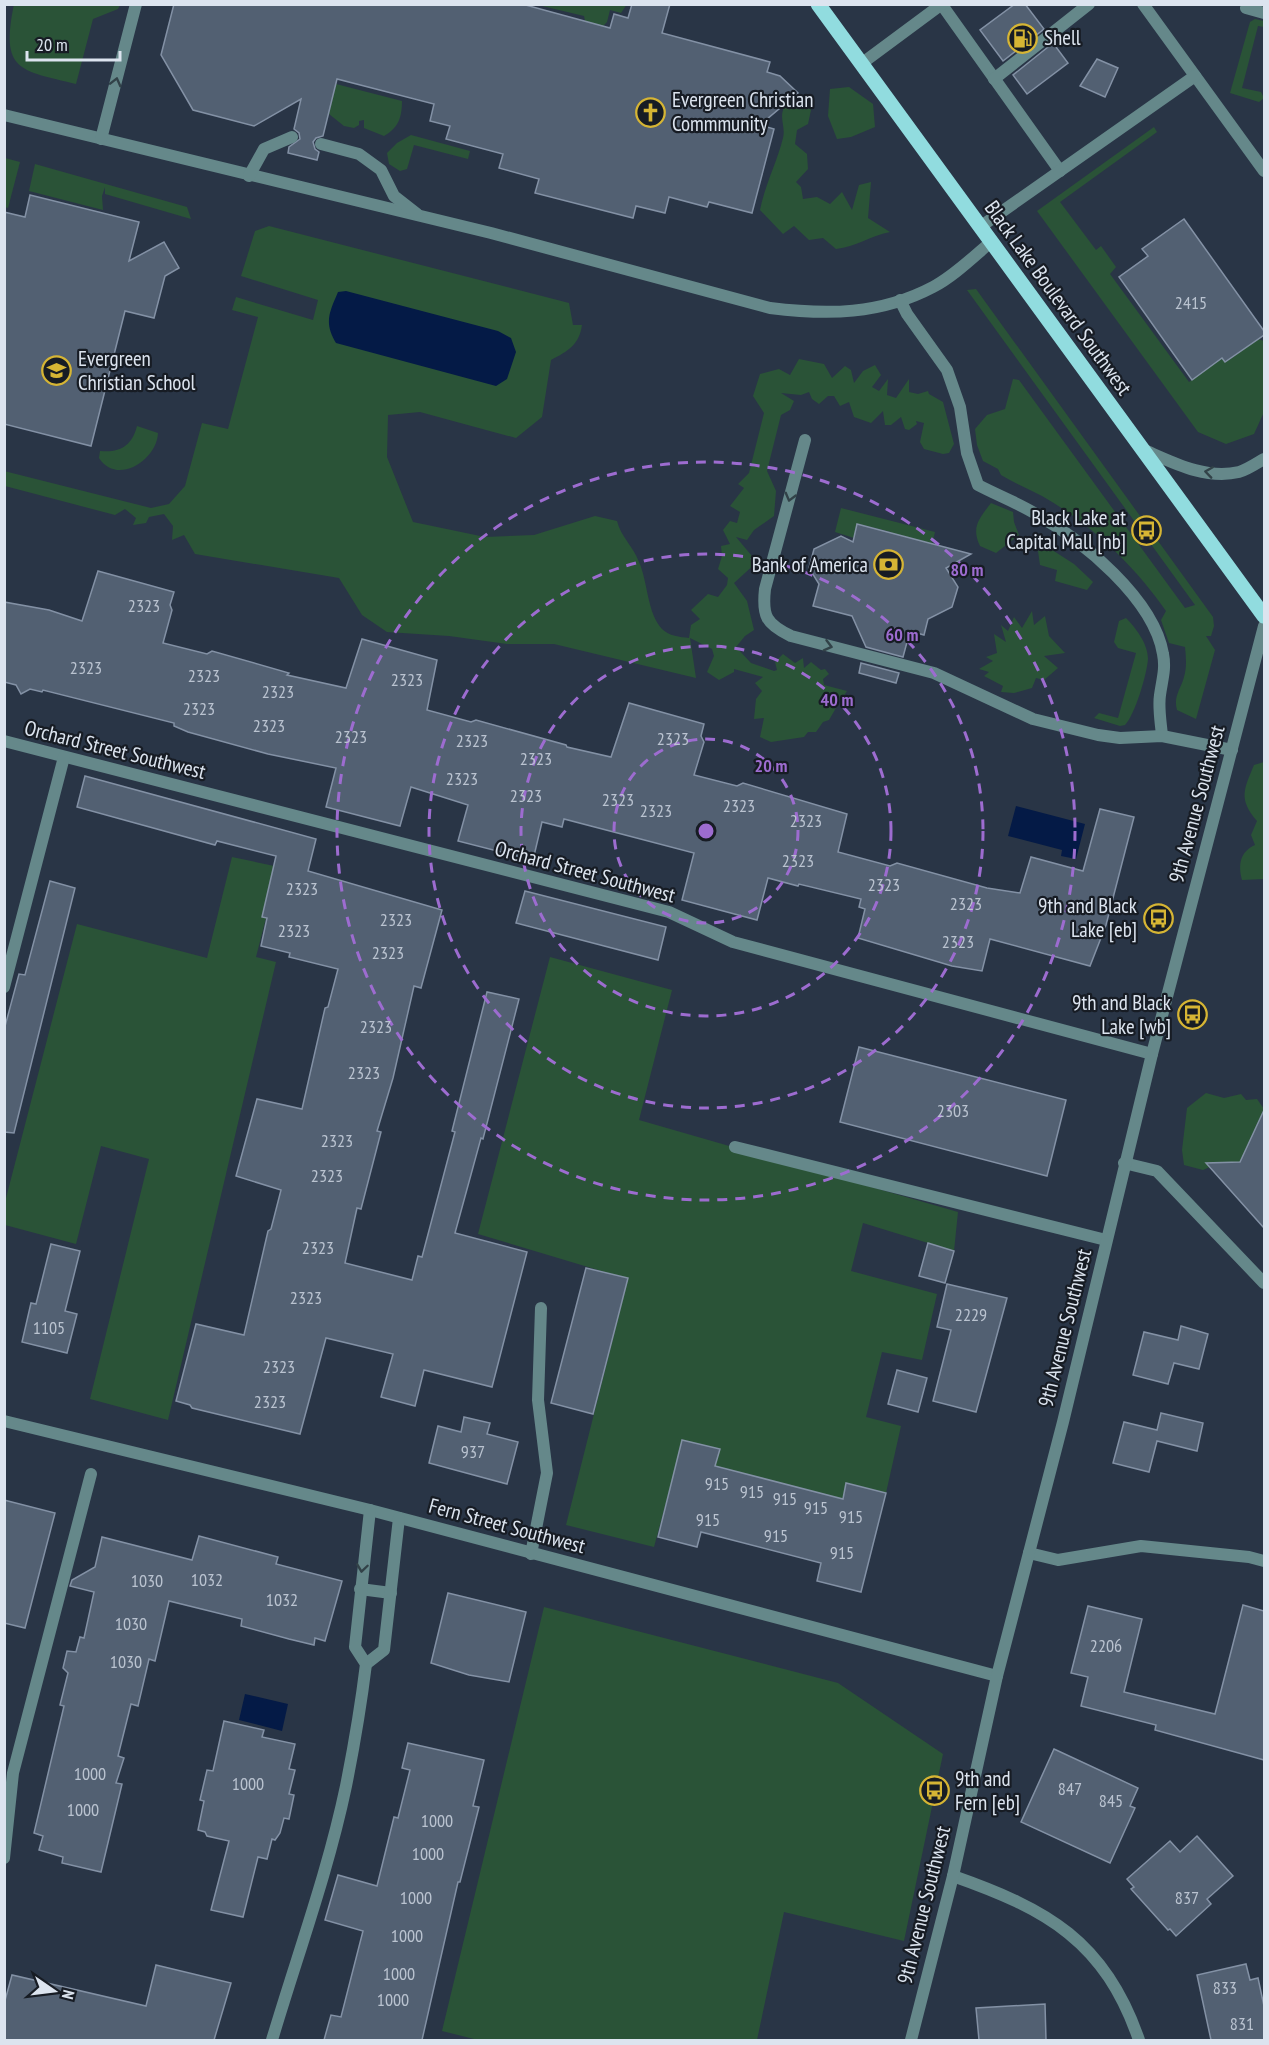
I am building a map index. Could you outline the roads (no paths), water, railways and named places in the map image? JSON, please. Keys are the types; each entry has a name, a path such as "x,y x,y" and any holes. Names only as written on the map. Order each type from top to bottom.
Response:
{"main road":[{"name":"Black Lake Boulevard Southwest","path":"818,4 1264,616"}],"street":[{"path":"101,139 136,4"},
{"path":"994,79 1089,4"},
{"path":"1143,4 1264,171"},
{"path":"861,64 942,5 1060,171"},
{"path":"1246,8 1264,13"},
{"path":"980,227 1195,75"},
{"path":"4,115 420,217 770,308 812,313 872,310 933,287 991,242"},
{"path":"249,176 264,149 292,137"},
{"path":"321,144 359,154 381,170 394,196 420,217"},
{"path":"900,300 907,314 947,370 960,407 967,453 978,485 1036,514 1080,545 1114,575 1143,608 1157,632 1163,653 1165,676 1160,696 1162,736"},
{"path":"805,440 765,589 763,609 772,627 791,636 934,673 1033,718 1098,735 1120,738 1162,736 1232,750"},
{"path":"1142,449 1190,469 1218,474 1240,472 1264,459"},
{"name":"9th Avenue Southwest","path":"911,2040 952,1876 997,1676 1124,1163 1264,626"},
{"name":"Orchard Street Southwest","path":"4,741 669,912 734,942 1152,1053"},
{"path":"4,987 64,757"},
{"path":"735,1147 1106,1240"},
{"path":"1124,1163 1158,1171 1264,1283"},
{"path":"531,1554 547,1473 538,1400 541,1308"},
{"name":"Fern Street Southwest","path":"4,1421 370,1510 997,1676"},
{"path":"4,1858 13,1773 91,1474"},
{"path":"272,2040 346,1787 366,1664 355,1647 370,1510"},
{"path":"366,1664 384,1650 399,1518"},
{"path":"1029,1553 1058,1560 1141,1546 1249,1557 1264,1561"},
{"path":"360,1589 391,1593"},
{"path":"952,1876 1024,1903 1066,1930 1113,1982 1129,2012 1139,2040"}],"water":[{"path":"346,291 498,331 511,338 516,352 507,379 496,386 336,343 330,330 329,318 338,292"},
{"path":"1016,806 1085,824 1076,859 1061,856 1062,850 1008,836"},
{"path":"245,1694 288,1704 282,1731 239,1720"}],"place":[{"name":"Shell","path":"1023,38"},
{"name":"Evergreen Christian Commmunity","path":"651,112"},
{"name":"Evergreen Christian School","path":"57,371"},
{"name":"Black Lake at Capital Mall [nb]","path":"1147,530"},
{"name":"Bank of America","path":"889,565"},
{"name":"9th and Black Lake [eb]","path":"1158,918"},
{"name":"9th and Black Lake [wb]","path":"1192,1015"},
{"name":"9th and Fern [eb]","path":"934,1791"}]}
